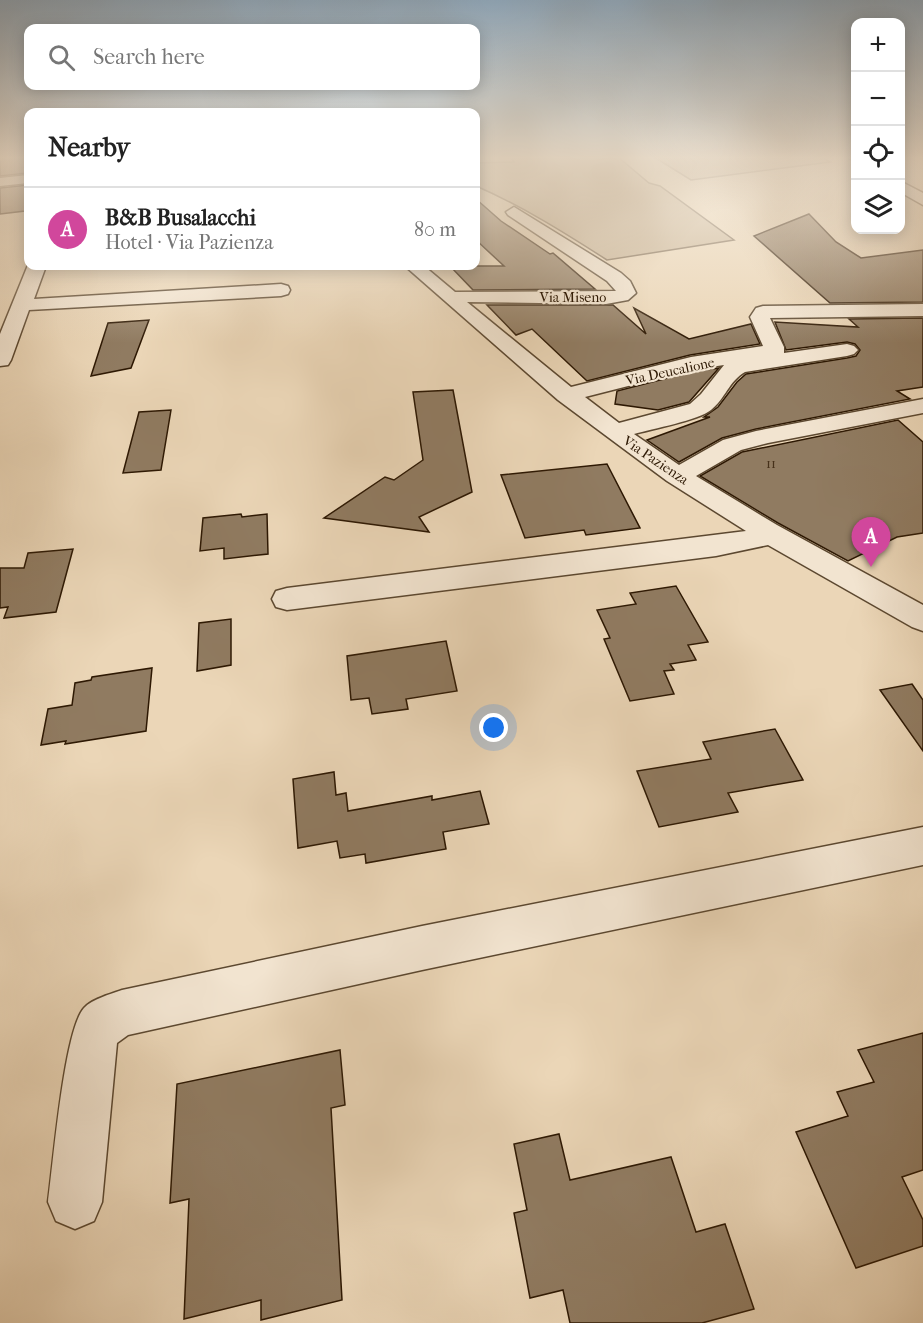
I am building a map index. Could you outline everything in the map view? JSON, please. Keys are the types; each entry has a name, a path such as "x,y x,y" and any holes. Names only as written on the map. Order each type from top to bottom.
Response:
{"street":[{"name":"Via Miseno","path":"452,298 466,296 606,298 621,296 626,292 623,285 614,277 524,219"},
{"path":"0,360 20,297 35,270"},
{"name":"Via Pazienza","path":"419,270 566,395 678,476 770,533 923,619"},
{"path":"20,297 281,290"},
{"name":"Via Deucalione","path":"566,395 692,364 775,351 774,344 763,328 760,317 763,312 923,310"},
{"path":"615,432 698,409 705,405 728,371 739,366 847,350"},
{"path":"678,476 732,445 765,436 923,406"},
{"path":"287,599 717,546 756,539 770,533"},
{"path":"75,1202 93,1042 101,1024 122,1013 422,948 923,846"}],"shaded area":[{"path":"540,219 705,219 734,240 607,260"}],"building":[{"path":"480,219 498,219 550,254 553,253 595,289 473,290 454,270 480,270 480,266 504,266 480,244"},
{"path":"797,219 814,219 836,242 861,258 923,250 923,302 830,303 754,236"},
{"path":"487,305 613,305 646,334 634,308 689,339 751,324 760,344 690,355 587,381 532,329 516,335"},
{"path":"923,318 923,387 897,391 910,399 756,429 722,438 679,462 647,440 710,417 704,417 718,407 746,374 847,358 856,356 860,350 855,344 847,342 786,350 775,322 858,327 849,319"},
{"path":"149,320 131,368 91,376 108,323"},
{"path":"719,368 689,402 658,410 615,404 617,391 691,372"},
{"path":"453,390 472,492 419,517 429,532 324,518 385,477 394,480 423,460 413,392"},
{"path":"171,410 161,470 123,473 139,412"},
{"path":"898,420 923,442 923,533 897,537 848,561 778,523 700,476 742,452"},
{"path":"607,464 640,528 586,535 584,530 525,538 501,475"},
{"path":"241,514 242,517 267,514 268,554 224,559 224,548 200,551 203,518"},
{"path":"73,549 56,612 4,618 8,607 0,608 0,568 24,568 28,553"},
{"path":"676,586 708,642 688,645 696,660 670,664 674,670 664,671 674,694 630,701 604,639 610,638 597,610 636,604 630,593"},
{"path":"231,619 231,665 197,671 199,623"},
{"path":"446,641 457,691 406,699 408,709 372,714 369,698 351,700 347,656"},
{"path":"152,668 146,731 65,744 66,741 41,745 48,709 72,705 75,683 91,680 92,677"},
{"path":"912,684 923,700 923,751 880,690"},
{"path":"775,729 803,780 728,793 738,812 659,827 637,771 711,759 703,742"},
{"path":"334,772 336,795 346,793 348,811 432,796 432,800 480,791 489,824 443,832 446,849 366,863 365,854 340,858 337,841 298,848 293,779"},
{"path":"923,1033 923,1170 902,1177 923,1220 923,1246 856,1268 796,1132 848,1116 837,1092 874,1082 858,1050"},
{"path":"340,1050 345,1105 331,1108 342,1300 261,1320 261,1300 184,1319 189,1199 170,1203 177,1084"},
{"path":"559,1134 570,1180 671,1157 696,1232 725,1224 754,1309 702,1323 570,1323 563,1290 530,1298 514,1213 527,1210 514,1144"}],"place":[{"name":"B&B Busalacchi","path":"871,567"}]}
